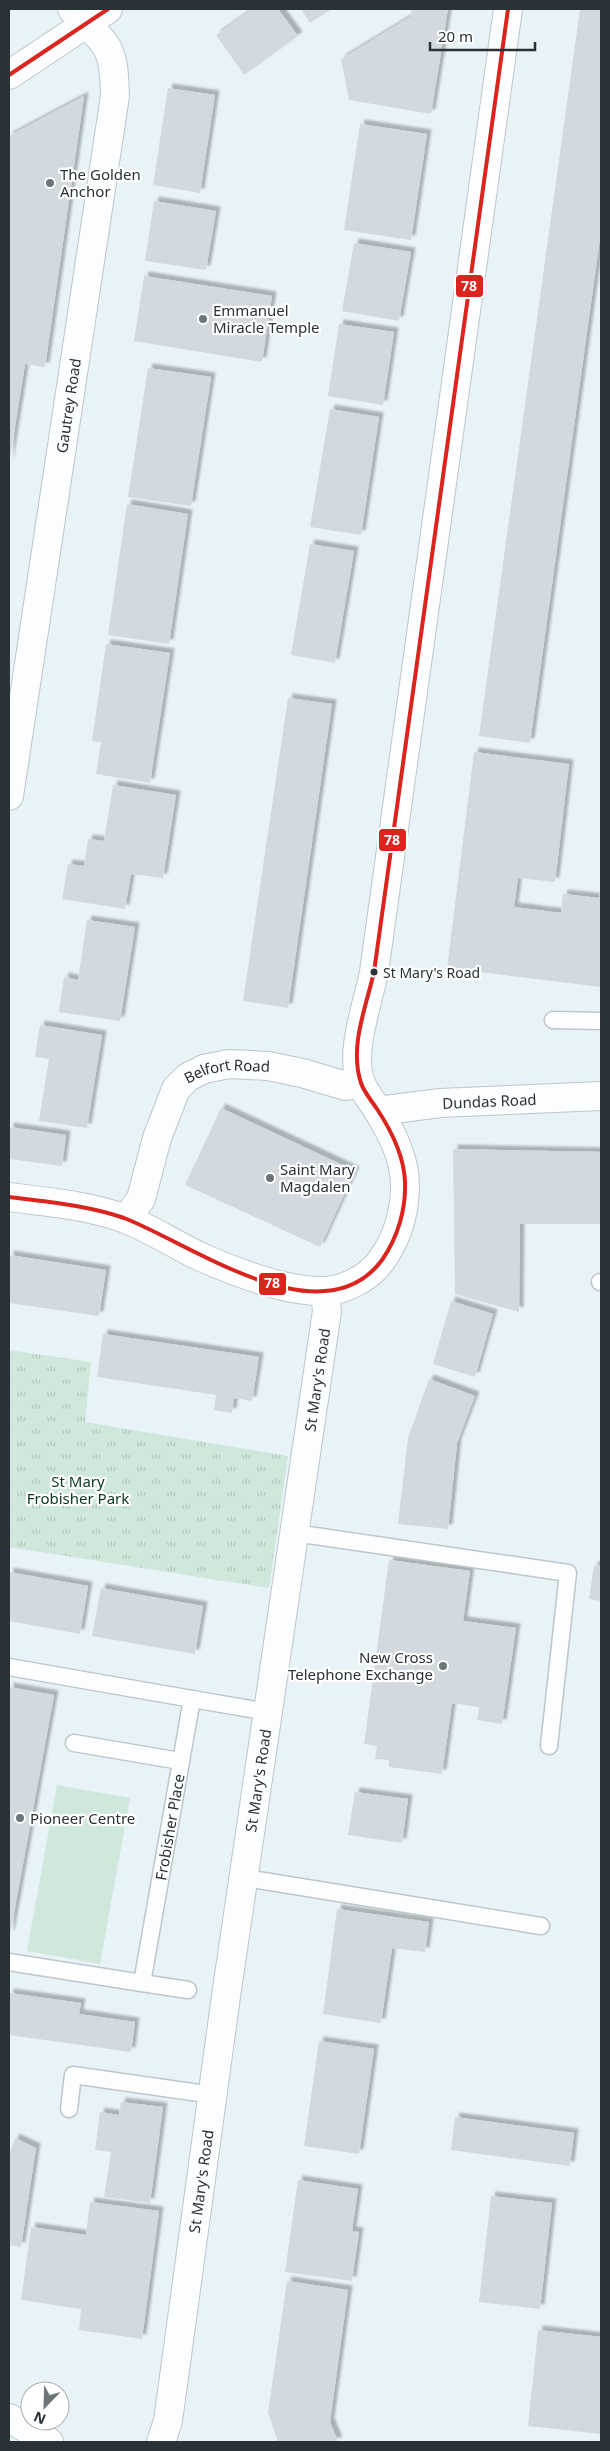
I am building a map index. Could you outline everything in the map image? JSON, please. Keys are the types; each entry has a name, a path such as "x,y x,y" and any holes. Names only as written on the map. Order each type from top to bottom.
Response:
{"main road":[{"path":"9,75 78,16 108,9"},
{"path":"9,1197 95,1208 126,1219 200,1256 234,1270 294,1287 325,1291 353,1284 371,1272 386,1255 398,1232 405,1189 402,1162 393,1137 361,1083 358,1062 359,1040 374,972 508,9"},
{"name":"Gautrey Road","path":"9,796 115,96 114,68 105,43 78,16"},
{"name":"Belfort Road","path":"126,1219 141,1199 157,1138 176,1089 188,1076 204,1069 229,1064 268,1066 302,1072 346,1086 361,1083"},
{"name":"Dundas Road","path":"378,1111 440,1103 601,1096"},
{"name":"St Mary's Road","path":"161,2442 168,2421 213,2095 327,1311 325,1291"},
{"path":"9,2418 49,2442"}],"lane":[{"path":"553,1020 601,1021"},
{"path":"295,1533 568,1573 548,1746"},
{"path":"9,1667 268,1712"},
{"name":"Frobisher Place","path":"142,1984 192,1699"},
{"path":"74,1743 180,1761"},
{"path":"245,1878 541,1926"},
{"path":"9,1962 188,1990"},
{"path":"69,2109 73,2075 213,2095"}],"green space":[{"name":"St Mary Frobisher Park","path":"9,1350 91,1362 85,1422 288,1456 269,1588 9,1547"},
{"path":"57,1785 130,1798 100,1964 27,1951"}],"building":[{"path":"253,9 278,9 298,36 244,75 216,35"},
{"path":"301,9 332,9 310,23"},
{"path":"412,9 448,9 431,114 349,100 341,59 410,17"},
{"path":"580,9 601,9 601,231 530,743 479,736"},
{"path":"168,88 215,95 200,193 153,185"},
{"path":"84,96 45,367 25,364 9,464 9,136"},
{"path":"360,124 427,134 411,240 344,230"},
{"path":"154,201 216,211 206,270 145,261"},
{"path":"354,243 411,252 399,321 342,311"},
{"name":"Emmanuel Miracle Temple","path":"144,276 272,296 262,362 134,341"},
{"path":"339,324 394,332 383,405 328,396"},
{"path":"148,368 211,377 191,506 128,497"},
{"path":"330,409 379,417 361,535 310,527"},
{"path":"127,504 188,514 169,644 108,635"},
{"path":"310,544 354,551 335,663 291,655"},
{"path":"106,644 170,653 150,783 96,774 101,742 92,741"},
{"path":"288,698 332,704 288,1008 243,1001"},
{"path":"474,752 569,764 555,882 518,878 514,907 561,913 563,894 599,898 601,888 601,987 447,968"},
{"path":"113,785 176,795 163,878 131,874 125,909 62,899 68,864 84,866 88,839 104,841"},
{"path":"87,920 135,927 120,1021 59,1012 64,977 78,980"},
{"path":"40,1025 102,1035 87,1128 39,1121 49,1059 35,1057"},
{"name":"Saint Mary Magdalen","path":"221,1108 355,1171 320,1247 185,1185"},
{"path":"9,1127 66,1135 62,1166 9,1159"},
{"path":"453,1149 601,1152 601,1224 520,1224 519,1312 455,1294"},
{"path":"9,1255 106,1270 99,1316 9,1303"},
{"path":"451,1301 493,1314 475,1377 433,1364"},
{"path":"103,1334 259,1357 252,1401 234,1398 232,1413 214,1410 216,1395 97,1377"},
{"path":"429,1379 475,1396 457,1443 448,1529 398,1524 408,1438"},
{"name":"New Cross Telephone Exchange","path":"389,1560 470,1571 463,1621 516,1628 502,1724 477,1720 479,1707 452,1703 442,1774 389,1767 389,1760 375,1759 377,1746 364,1744"},
{"path":"594,1565 601,1566 601,1601 589,1599"},
{"path":"9,1572 88,1586 80,1634 9,1621"},
{"path":"101,1588 203,1606 195,1654 92,1636"},
{"name":"Pioneer Centre","path":"9,1687 54,1695 10,1935 9,1935"},
{"path":"355,1792 408,1799 402,1843 348,1835"},
{"path":"337,1909 429,1922 425,1952 392,1948 381,2023 323,2014"},
{"path":"9,1993 81,2003 79,2014 135,2022 131,2052 9,2035"},
{"path":"319,2041 374,2049 359,2154 304,2146"},
{"path":"121,2102 163,2107 150,2203 104,2197 111,2152 95,2150 100,2112 119,2115"},
{"path":"455,2117 574,2133 570,2166 451,2150"},
{"path":"15,2138 36,2148 21,2247 9,2245 9,2155"},
{"path":"298,2180 358,2189 352,2231 359,2232 352,2281 285,2272"},
{"path":"491,2196 552,2203 540,2309 479,2302"},
{"path":"90,2202 159,2211 142,2339 79,2330 81,2309 21,2300 31,2227 86,2235"},
{"path":"287,2281 348,2290 330,2422 338,2442 278,2442 268,2413"},
{"path":"538,2330 601,2337 601,2434 528,2426"}],"transit line":[{"name":"78","path":"9,75 108,9"},
{"name":"78","path":"9,1197 81,1207 124,1218 219,1264 255,1279 291,1289 326,1291 356,1282 382,1260 397,1232 405,1192 402,1162 392,1134 361,1083 358,1069 358,1041 374,972 508,9"}],"place":[{"name":"The Golden Anchor","path":"50,183"},
{"name":"Emmanuel Miracle Temple","path":"203,319"},
{"name":"St Mary's Road","path":"374,972"},
{"name":"Saint Mary Magdalen","path":"270,1178"},
{"name":"New Cross Telephone Exchange","path":"443,1666"},
{"name":"Pioneer Centre","path":"20,1818"}]}
